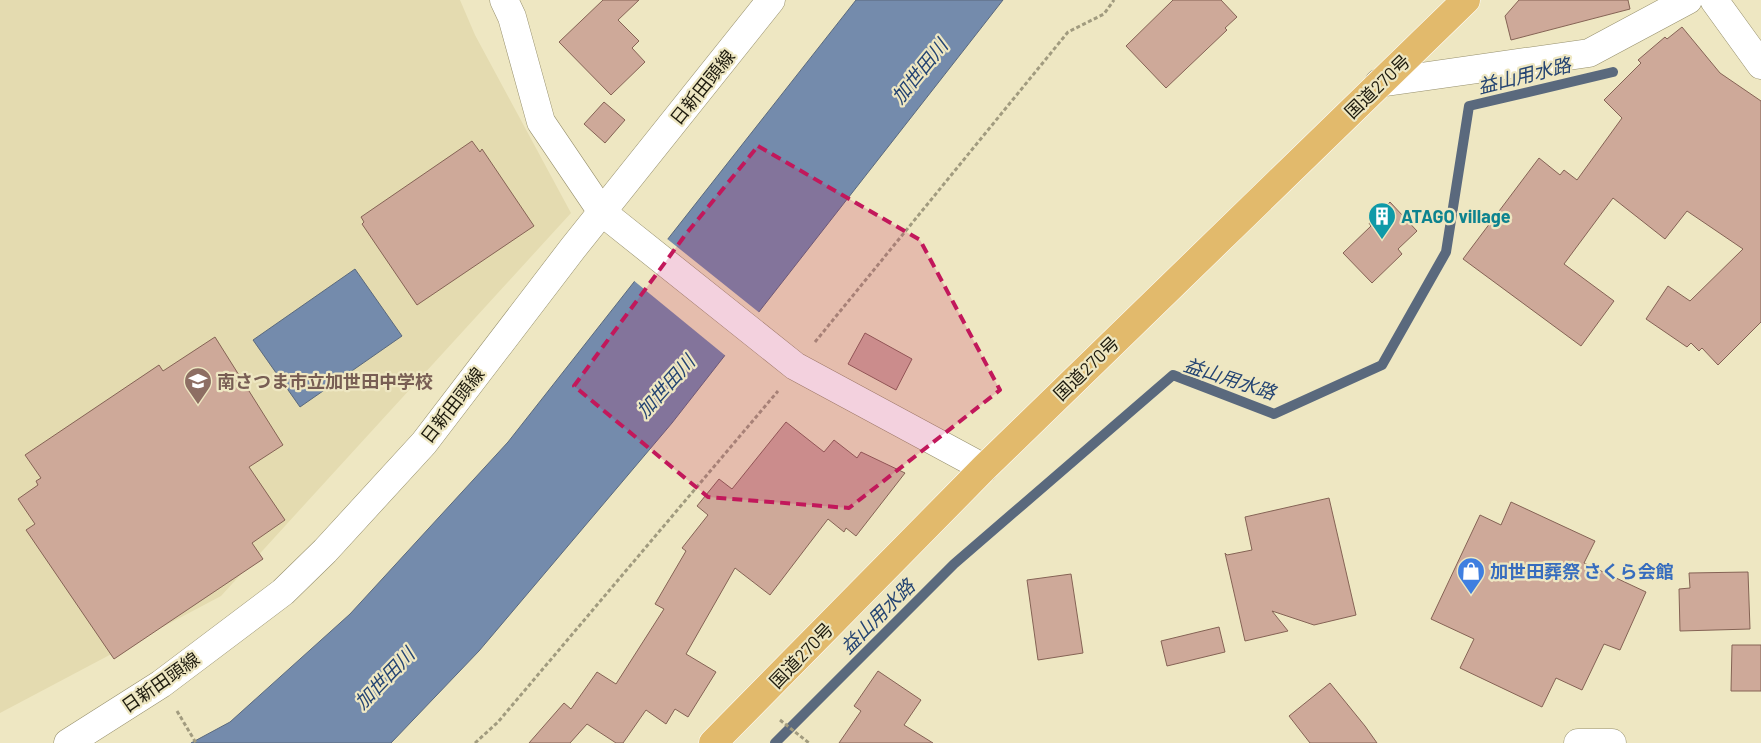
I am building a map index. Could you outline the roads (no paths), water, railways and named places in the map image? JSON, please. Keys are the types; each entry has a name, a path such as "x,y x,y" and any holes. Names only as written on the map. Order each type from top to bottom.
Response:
{"highway":[{"name":"国道270号","path":"713,743 984,468 1466,0"}],"street":[{"path":"504,0 512,17 541,122 611,220 790,363 984,468"},
{"name":"日新田頭線","path":"68,743 168,678 283,592 325,551 424,443 611,220 771,0"},
{"path":"1379,83 1589,53 1688,0"},
{"path":"1714,0 1761,65"},
{"path":"1578,743 1612,743"}],"water":[{"name":"加世田川","path":"856,0 1003,0 672,423 479,651 391,743 191,743 230,722 350,614 508,442"},
{"path":"355,269 402,336 300,407 253,340"}],"waterway":[{"name":"益山用水路","path":"775,743 954,564 1173,375 1274,414 1382,365 1446,252 1469,106 1613,72"}],"place":[{"name":"ATAGO village","path":"1382,240"},
{"name":"南さつま市立加世田中学校","path":"198,405"},
{"name":"加世田葬祭 さくら会館","path":"1471,595"}]}
